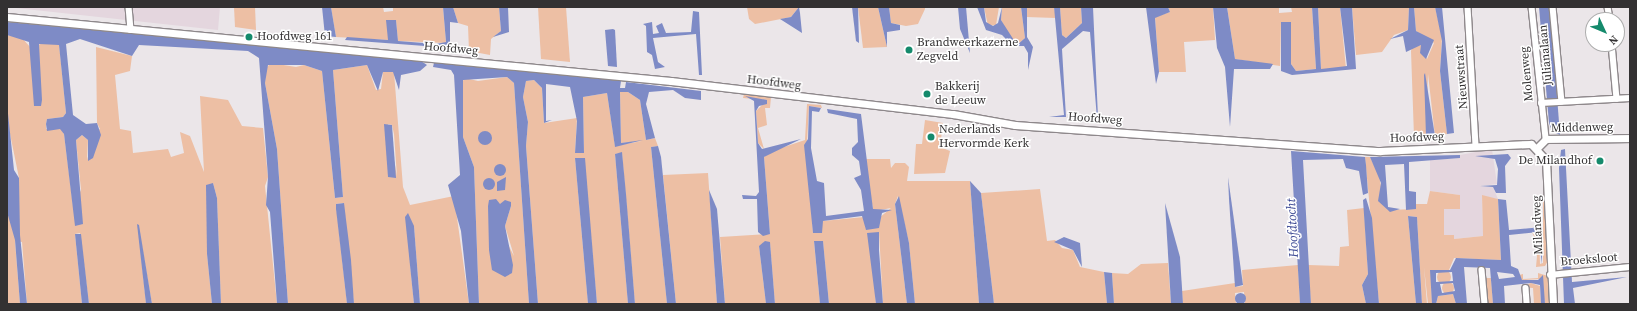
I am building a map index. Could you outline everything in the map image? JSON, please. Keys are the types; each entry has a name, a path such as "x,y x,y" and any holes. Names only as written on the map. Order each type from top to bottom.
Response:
{"street":[{"path":"129,7 131,30"},
{"name":"Nieuwstraat","path":"1468,7 1476,146"},
{"name":"Molenweg","path":"1532,7 1546,139"},
{"name":"Julianalaan","path":"1553,7 1561,102"},
{"name":"Hoofdweg","path":"7,17 672,81 953,114 1015,125 1380,151 1531,144 1537,148"},
{"path":"1613,52 1617,99"},
{"path":"1542,103 1630,98"},
{"name":"Middenweg","path":"1537,148 1546,139 1630,138"},
{"name":"Milandweg","path":"1537,148 1546,160 1550,275 1553,304"},
{"name":"Broeksloot","path":"1550,275 1574,274 1630,267"},
{"path":"1482,270 1485,304"},
{"path":"1526,288 1527,304"}],"shaded area":[{"path":"7,7 220,7 218,30"},
{"path":"234,7 255,7 256,30 235,27"},
{"path":"331,7 383,7 384,12 393,11 393,7 443,7 446,43 398,41 396,20 388,40 336,37"},
{"path":"453,7 499,7 501,31 491,39 490,55 469,51 468,26 458,23"},
{"path":"538,7 566,7 570,62 541,59"},
{"path":"747,7 799,7 791,17 755,24 749,19"},
{"path":"858,7 878,7 887,47 863,48"},
{"path":"889,7 925,7 925,9 918,24 906,26 891,23"},
{"path":"984,7 999,7 996,25 988,26"},
{"path":"1002,7 1021,7 1025,38 1017,45 1013,45 1001,20"},
{"path":"1027,7 1054,7 1056,18 1026,17"},
{"path":"1060,7 1081,7 1082,23 1066,38 1062,35"},
{"path":"1168,7 1213,7 1215,40 1184,42 1186,72 1159,72 1155,17 1170,12"},
{"path":"1227,7 1279,7 1279,13 1292,12 1291,7 1312,7 1316,69 1296,71 1291,64 1291,22 1281,22 1280,66 1235,59"},
{"path":"1318,7 1340,7 1346,69 1321,69"},
{"path":"1352,7 1409,7 1408,30 1394,35 1382,52 1356,55"},
{"path":"1414,7 1435,7 1442,37 1440,71 1447,134 1435,136 1428,74 1426,136 1414,137 1411,51 1412,47 1421,45 1427,59 1434,43 1416,31"},
{"path":"7,35 22,38 31,48 43,43 59,44 66,113 63,117 47,119 46,129 61,129 64,134 73,206 81,190 76,140 82,135 88,140 87,160 95,132 100,129 97,123 96,47 132,56 130,71 115,75 120,129 131,131 133,153 168,149 171,157 184,153 180,132 190,136 204,172 200,96 228,100 242,126 263,128 268,177 265,186 277,304 221,304 217,198 213,183 207,254 212,304 152,304 138,224 146,304 89,304 80,233 75,234 82,304 27,304 22,242 15,241 20,304 7,304 7,212 19,178 8,124"},
{"path":"271,63 296,67 304,65 322,71 335,198 343,197 333,70 367,65 376,90 381,89 383,72 394,72 403,187 410,205 454,196 469,304 420,304 414,226 410,264 414,304 354,304 343,203 336,204 347,304 288,304 277,149 265,83 266,68","holes":["388,124 392,125 394,134 397,177"]},
{"path":"507,77 514,83 529,304 479,304 474,167 463,137 462,82 465,78 478,81","holes":["500,204 511,206 505,226 514,256 488,206"]},
{"path":"534,80 542,88 544,123 577,118 575,153 584,152 583,97 607,93 615,146 642,141 621,143 620,92 628,92 640,100 646,140 655,138 658,146 651,147 667,304 635,304 622,153 615,154 628,304 597,304 584,158 575,158 588,304 538,304 526,146 528,122 523,97 526,81"},
{"path":"744,94 771,97 770,108 765,108 767,125 758,128 764,149 758,143 756,111 767,100 743,98"},
{"path":"807,104 821,105 822,108 809,106 807,142 813,233 823,221 864,217 866,229 891,208 875,211 873,209 864,159 890,159 891,168 895,163 905,163 909,167 907,181 970,181 979,304 915,304 909,243 898,196 895,204 907,304 883,304 879,232 874,280 876,304 829,304 823,241 814,242 820,304 775,304 770,243 759,246 766,304 725,304 720,237 770,234 764,157 769,152 805,140"},
{"path":"925,120 943,123 940,147 950,151 945,173 914,174 916,144 922,144"},
{"path":"1492,149 1497,184 1480,186 1493,187 1498,199 1482,196 1483,236 1454,239 1444,235 1444,208 1460,195 1430,191 1430,160 1460,158 1460,155"},
{"path":"1365,157 1370,157 1379,175 1382,192 1379,196 1388,210 1415,209 1416,204 1427,204 1430,191 1460,195 1460,209 1444,209 1444,235 1454,235 1454,239 1483,236 1482,195 1498,199 1501,260 1454,258 1449,270 1431,270 1432,304 1428,304 1424,267 1427,304 1422,304 1417,217 1408,216 1416,304 1379,304"},
{"path":"708,173 717,304 676,304 663,175"},
{"path":"1040,189 1047,241 1055,240 1062,248 1073,250 1080,267 1104,272 1107,304 994,304 981,193"},
{"path":"1543,192 1548,261 1545,266 1536,267 1538,245 1532,232 1539,233 1540,264 1543,263"},
{"path":"1364,208 1368,274 1362,285 1366,304 1311,304 1308,265 1339,266 1340,247 1349,246 1347,210"},
{"path":"1168,263 1171,304 1114,304 1112,273 1128,274 1141,264"},
{"path":"1298,265 1300,304 1245,304 1244,292 1235,293 1236,304 1183,304 1182,291 1235,283 1235,287 1243,286 1242,270"},
{"path":"1441,270 1447,270 1451,274 1451,280 1447,284 1441,284 1437,280 1437,274"},
{"path":"1538,273 1548,276 1549,304 1545,304 1540,279 1522,280 1519,275 1523,274 1523,279 1538,278"},
{"path":"1485,278 1491,278 1493,304 1487,304"},
{"path":"1446,282 1450,282 1454,288 1450,294 1446,294 1442,290 1442,286"},
{"path":"1531,283 1540,286 1541,304 1534,304 1533,288 1522,287"},
{"path":"1453,294 1456,304 1436,304 1438,296"}],"water":[{"path":"322,7 331,7 336,37 325,36"},
{"path":"443,7 453,7 458,23 450,22 450,49 435,48 436,44 446,42"},
{"path":"499,7 508,7 509,32 493,37 501,31"},
{"path":"799,7 802,33 780,19 791,17"},
{"path":"852,7 858,7 859,43 856,41"},
{"path":"878,7 889,7 891,23 900,25 900,30 887,32 887,47"},
{"path":"958,7 966,7 970,53 960,29"},
{"path":"977,7 984,7 986,22 993,26 998,23 1002,7 1001,20 1017,45 1025,38 1021,7 1027,7 1027,37 1033,47 1028,70 1028,53 1024,46 1013,46 1002,35 986,30"},
{"path":"1054,7 1060,7 1062,35 1066,38 1082,23 1081,7 1093,7 1098,117 1106,121 1097,119 1090,32 1083,31 1062,49 1066,117 1049,117 1064,115"},
{"path":"1146,7 1168,7 1170,12 1155,18 1159,72 1156,84"},
{"path":"1213,7 1227,7 1235,59 1273,64 1270,69 1234,69 1230,127 1225,67 1217,48"},
{"path":"1312,7 1318,7 1321,69 1347,66 1340,7 1352,7 1356,69 1292,75 1281,71 1281,22 1291,22 1291,64 1296,71 1316,69"},
{"path":"1409,7 1414,7 1416,31 1434,40 1426,59 1420,53 1421,45 1406,52 1403,36 1390,39 1408,30"},
{"path":"1435,7 1442,7 1454,133 1447,134 1440,71 1442,41"},
{"path":"1539,7 1550,7 1560,135 1552,131 1549,123"},
{"path":"693,11 699,12 702,75 699,75 696,34 653,38 658,62 665,67 655,69 652,55 647,52 646,26 643,24 652,22 653,34 659,33 656,26 662,23 666,33 691,32"},
{"path":"386,20 396,20 398,41 424,43 425,46 345,40 347,37 388,40"},
{"path":"7,22 421,61 427,65 420,71 401,75 399,90 393,72 383,72 378,91 367,65 333,70 343,197 335,198 322,71 304,65 268,65 265,83 277,149 288,304 277,304 270,212 266,205 268,177 259,58 248,51 139,45 132,56 80,39 66,44 73,115 86,124 97,123 101,135 93,158 88,161 88,140 82,135 76,140 83,224 75,226 64,134 60,129 47,131 46,124 47,119 63,117 66,113 59,45 39,44 42,100 41,106 34,106 29,42 7,35"},
{"path":"605,30 615,30 617,67 608,66"},
{"path":"434,63 621,81 620,88 625,88 626,82 701,91 701,100 685,98 673,90 649,92 646,104 655,138 646,140 640,100 628,92 620,92 621,143 643,140 615,147 607,93 583,97 584,153 575,153 577,121 570,87 546,84 546,121 552,120 544,123 542,88 534,80 526,81 523,97 528,122 526,146 538,304 529,304 514,83 507,77 463,80 463,137 474,167 479,304 469,304 461,231 448,185 460,175 454,75 451,70 433,67"},
{"path":"1425,73 1435,136 1426,136"},
{"path":"745,96 767,100 767,104 759,106 756,111 758,143 762,149 801,139 764,157 770,234 763,236 758,232 757,199 743,199 742,195 756,196 759,192 754,101"},
{"path":"7,104 14,170 19,178 20,235 27,304 20,304 15,240 7,212"},
{"path":"809,106 821,108 819,112 812,111 811,148 817,181 824,183 826,216 864,211 861,190 854,178 861,175 859,161 852,155 852,148 858,142 857,119 828,113 827,109 861,114 873,209 892,210 882,213 879,228 866,230 862,216 823,221 822,233 813,233 804,145 808,139"},
{"path":"384,124 392,125 396,178 388,177"},
{"path":"485,131 490,133 492,138 490,143 485,145 480,143 478,138 480,133"},
{"path":"658,146 661,157 676,304 667,304 651,147"},
{"path":"1565,149 1572,282 1627,277 1573,288 1575,304 1564,304 1559,168 1561,150"},
{"path":"1291,151 1365,157 1368,193 1363,195 1359,171 1346,168 1343,159 1303,160 1311,304 1300,304"},
{"path":"622,152 635,304 628,304 615,154"},
{"path":"1508,154 1511,158 1505,166 1506,193 1496,193 1493,187 1480,186 1497,185 1498,169 1495,159 1475,156"},
{"path":"1460,155 1460,158 1409,162 1409,191 1416,192 1416,209 1406,210 1404,164 1385,165 1388,207 1400,209 1390,212 1378,201 1381,183 1370,157"},
{"path":"575,158 585,158 597,304 588,304"},
{"path":"500,164 504,166 506,170 504,174 500,176 496,174 494,170 496,166"},
{"path":"506,177 505,190 497,191 497,182"},
{"path":"1228,177 1243,285 1235,287 1229,199"},
{"path":"487,178 491,178 495,184 491,190 487,190 483,186 483,182"},
{"path":"970,181 981,193 994,304 979,304"},
{"path":"213,183 217,198 221,304 212,304 207,254 206,185"},
{"path":"709,190 717,209 725,304 717,304"},
{"path":"899,196 909,243 915,304 907,304 895,204"},
{"path":"1366,198 1372,218 1379,304 1366,304 1362,285 1368,274 1363,200"},
{"path":"496,199 500,204 505,200 511,202 505,226 513,265 512,273 505,277 492,270 489,250 488,206 489,200"},
{"path":"1498,199 1506,200 1509,230 1542,227 1542,264 1538,232 1509,235 1511,266 1518,269 1522,280 1538,280 1543,275 1545,304 1541,304 1540,285 1531,283 1504,286 1505,304 1493,304 1490,268 1464,267 1467,304 1456,304 1453,294 1438,296 1436,304 1432,304 1430,270 1450,270 1456,258 1501,260","holes":["1452,272 1453,281 1436,282 1436,273","1497,272 1513,274 1515,277 1499,279","1453,283 1455,291 1442,293 1440,284"]},
{"path":"344,203 351,260 354,304 347,304 336,209 336,204"},
{"path":"1165,203 1180,257 1183,304 1171,304"},
{"path":"408,213 414,226 420,304 414,304 405,217"},
{"path":"1408,216 1417,217 1422,304 1416,304"},
{"path":"137,224 139,225 152,304 146,304"},
{"path":"879,232 883,304 876,304 867,233"},
{"path":"75,234 81,234 89,304 82,304"},
{"path":"1064,237 1080,243 1082,267 1073,250 1054,242"},
{"path":"765,241 770,242 775,304 766,304 759,246"},
{"path":"814,241 823,241 829,304 820,304"},
{"path":"1104,272 1112,273 1114,304 1107,304"},
{"path":"1240,292 1244,294 1246,298 1244,302 1240,304 1236,302 1234,298 1236,294"}],"place":[{"name":"Hoofdweg 161","path":"249,37"},
{"name":"Brandweerkazerne Zegveld","path":"909,50"},
{"name":"Bakkerij de Leeuw","path":"927,94"},
{"name":"Nederlands Hervormde Kerk","path":"931,137"},
{"name":"De Milandhof","path":"1600,161"}],"water label":[{"name":"Hoofdtocht","path":"1293,228"}]}
